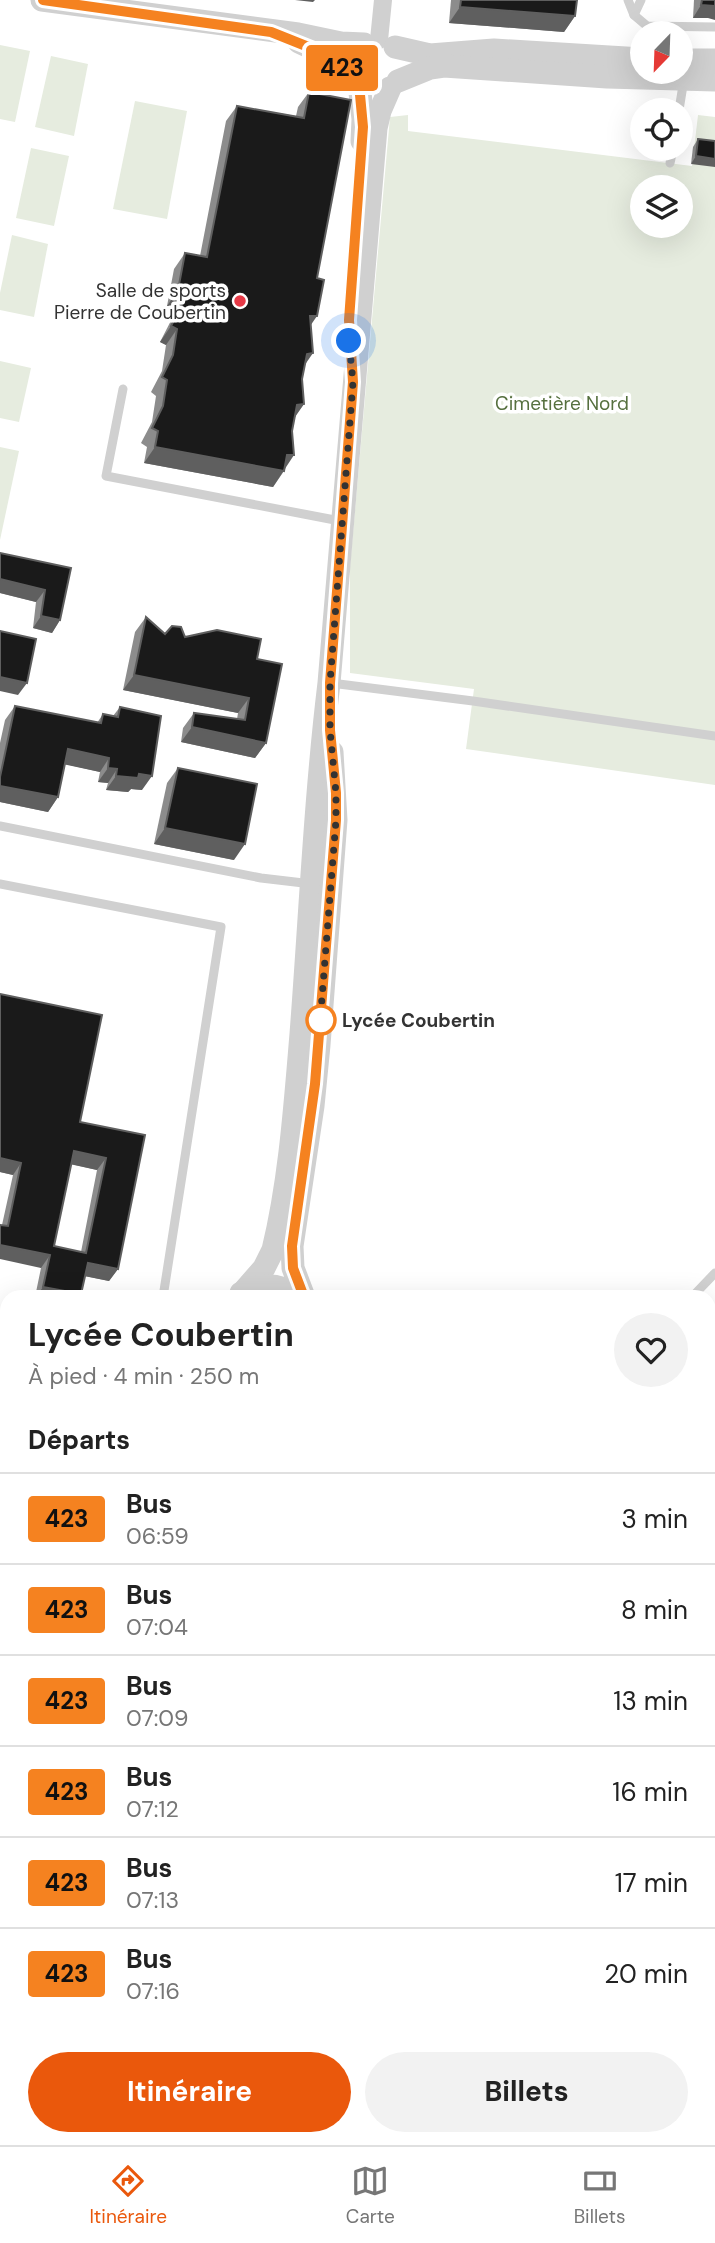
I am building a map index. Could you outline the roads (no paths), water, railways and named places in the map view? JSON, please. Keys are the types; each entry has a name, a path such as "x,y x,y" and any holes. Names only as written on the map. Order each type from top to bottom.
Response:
{"street":[{"path":"42,0 298,34 341,43 379,44 430,55 494,50 630,58"},
{"path":"379,44 383,0"},
{"path":"271,32 316,50 375,92 430,68 444,65 559,74 630,69"},
{"path":"353,382 349,320 363,127 352,59 358,49 379,44"},
{"path":"244,1290 253,1283 269,1259 280,1211 322,886 337,804 330,730 330,683 353,382 361,320 376,128 380,111 402,71 403,64 379,44"},
{"path":"693,64 715,60"},
{"path":"693,70 715,80"},
{"path":"300,1290 293,1268 292,1246 315,1084 322,886"},
{"path":"249,1290 269,1285 288,1290"}],"lane":[{"path":"628,0 634,15 647,26 715,27"},
{"path":"634,15 640,0"},
{"path":"123,389 106,476 342,522"},
{"path":"330,683 715,736"},
{"path":"0,826 261,877 322,886"},
{"path":"0,884 221,927 164,1290"},
{"path":"699,1290 715,1273"}],"place":[{"name":"Salle de sports Pierre de Coubertin","path":"240,301"},
{"name":"Lycée Coubertin","path":"321,1020"}],"park label":[{"name":"Cimetière Nord","path":"562,403"}]}
